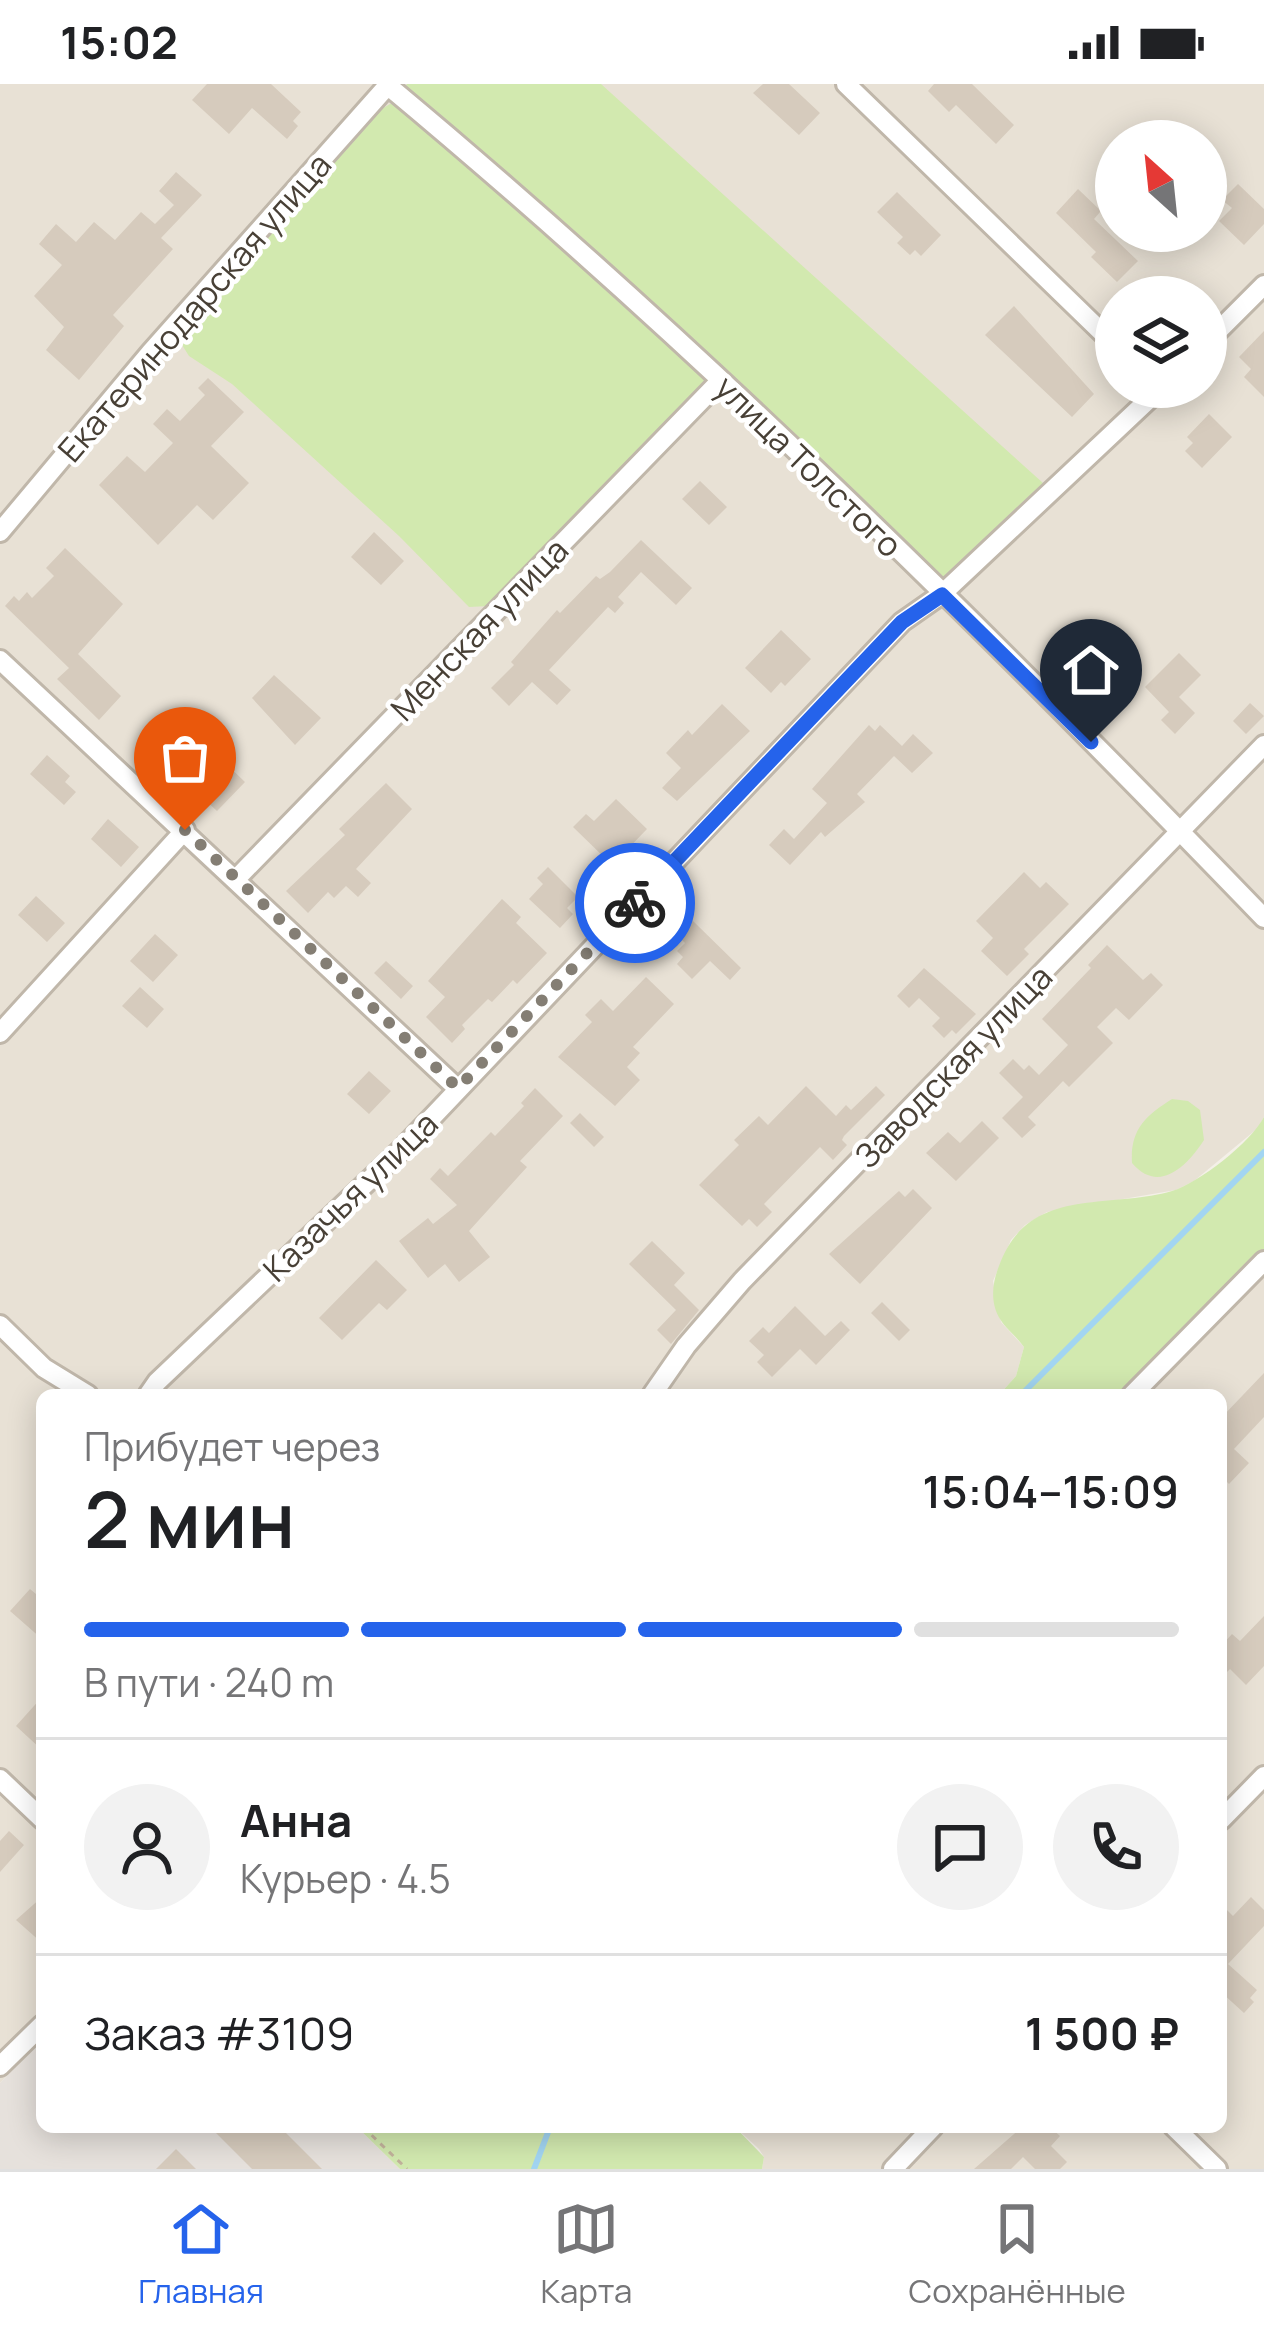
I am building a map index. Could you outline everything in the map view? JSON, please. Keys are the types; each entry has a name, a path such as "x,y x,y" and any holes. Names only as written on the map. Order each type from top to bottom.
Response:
{"street":[{"name":"улица Толстого","path":"388,84 721,380 1264,918"},
{"name":"Екатеринодарская улица","path":"0,532 150,353 388,84"},
{"path":"846,84 1095,326"},
{"path":"1227,322 1264,285"},
{"name":"Менская улица","path":"237,878 721,380"},
{"name":"Казачья улица","path":"153,1388 377,1175 902,622 942,595 1139,408"},
{"path":"0,660 458,1088"},
{"name":"Заводская улица","path":"656,1389 742,1281 1264,745"},
{"path":"0,1033 185,830"},
{"path":"1138,1389 1264,1261"},
{"path":"0,1325 44,1368 78,1389"},
{"path":"1227,1814 1264,1776"},
{"path":"0,1779 36,1813"},
{"path":"0,2066 36,2031"},
{"path":"0,2036 16,2051"},
{"path":"893,2169 927,2133"},
{"path":"1180,2133 1217,2169"}],"path":[{"path":"369,2133 407,2169"}],"shaded area":[{"path":"0,84 1264,84 1264,1117 1258,1128 1194,1181 1176,1190 1047,1212 1025,1225 1011,1240 993,1281 1001,1322 1024,1347 1016,1376 1004,1389 36,1389 36,2047 0,2083"},
{"path":"1264,1249 1264,2169 762,2169 764,2157 742,2133 1227,2133 1227,1389 1125,1389"},
{"path":"36,2047 36,2133 363,2133 400,2169 0,2169 0,2083"}],"green space":[{"path":"407,84 601,84 1043,483 940,580 729,375"},
{"path":"398,104 702,375 705,383 489,606 469,607 399,536 232,384 189,356 177,337 375,113"},
{"path":"1172,1099 1188,1101 1200,1110 1204,1140 1181,1167 1152,1176 1132,1163 1134,1141 1147,1118"},
{"path":"1264,1117 1264,1249 1125,1389 1004,1389 1016,1376 1024,1347 1000,1319 993,1300 997,1273 1012,1240 1049,1212 1183,1187 1210,1171"},
{"path":"363,2133 741,2133 764,2157 762,2169 400,2169"}],"building":[{"path":"207,84 271,84 301,112 293,121 298,126 287,139 252,108 229,134 192,100"},
{"path":"763,84 789,84 820,113 799,135 753,93"},
{"path":"934,84 972,84 1014,125 996,144 956,105 949,112 928,91"},
{"path":"176,172 202,195 161,238 173,249 113,315 124,326 79,380 46,350 64,327 34,296 62,265 39,244 56,224 76,242 94,222 115,240 141,212 155,224 174,205 159,191"},
{"path":"1238,184 1264,209 1264,224 1244,245 1227,229 1227,213 1232,208 1227,195"},
{"path":"1078,189 1095,205 1095,251 1056,213"},
{"path":"897,192 941,235 921,256 915,250 910,255 897,243 903,237 877,212"},
{"path":"1096,252 1129,252 1138,261 1123,276 1111,276 1091,257"},
{"path":"1014,306 1094,394 1072,417 985,335"},
{"path":"1264,331 1264,397 1244,377 1251,369 1239,357"},
{"path":"208,378 244,412 211,446 249,483 213,520 197,505 158,545 99,485 127,456 145,472 173,443 153,424 167,409 180,421 205,395 198,388"},
{"path":"1209,414 1232,437 1202,468 1185,451 1193,443 1187,437"},
{"path":"700,481 727,507 709,525 682,499"},
{"path":"374,532 404,561 381,585 351,557"},
{"path":"641,540 692,588 676,605 641,572 618,597 624,603 615,613 608,607 549,670 571,690 557,705 532,682 509,706 491,688 514,665 511,662 557,610 560,613 596,576 600,579 610,572"},
{"path":"65,548 123,604 78,654 121,696 99,720 57,679 69,668 5,606 14,596 19,601 27,592 32,598 54,576 46,568"},
{"path":"781,630 811,659 785,686 781,682 771,693 745,668"},
{"path":"1179,653 1201,675 1179,697 1195,713 1175,734 1161,720 1169,712 1145,687"},
{"path":"274,675 321,718 295,745 252,698"},
{"path":"1250,703 1264,716 1246,734 1233,721"},
{"path":"722,704 750,731 677,801 662,788 681,768 666,753"},
{"path":"869,725 875,731 880,725 902,746 913,734 933,753 912,773 894,756 857,794 865,802 825,837 821,832 790,865 769,845 784,829 794,839 827,803 812,789"},
{"path":"47,755 70,776 65,782 76,792 64,805 30,774"},
{"path":"219,757 245,782 217,811 190,786"},
{"path":"386,783 412,809 356,869 371,883 358,897 346,886 334,898 328,892 308,913 286,891 345,835 339,829"},
{"path":"616,799 647,829 620,857 616,853 608,861 573,827 586,814 594,821"},
{"path":"108,819 139,847 121,867 91,839"},
{"path":"548,867 578,897 567,908 573,914 560,928 529,899 543,884 537,878"},
{"path":"1024,872 1040,888 1046,882 1069,904 1024,949 1029,954 1007,976 981,951 993,938 976,921"},
{"path":"36,896 65,923 47,942 18,915"},
{"path":"502,899 521,917 516,923 547,953 517,984 513,980 492,1002 488,999 462,1025 465,1029 452,1043 426,1017 445,997 428,981"},
{"path":"693,921 741,968 730,980 710,961 692,979 677,964 683,957 677,951 685,943 678,936"},
{"path":"155,934 178,955 153,982 130,961"},
{"path":"1107,945 1143,980 1151,973 1163,985 1129,1020 1116,1008 1097,1027 1113,1043 1069,1087 1063,1081 1028,1117 1036,1125 1022,1138 1002,1118 1023,1097 999,1073 1013,1059 1024,1070 1029,1065 1039,1075 1068,1045 1042,1019"},
{"path":"386,961 413,986 401,999 374,973"},
{"path":"924,968 976,1014 956,1034 952,1030 944,1038 932,1026 940,1018 919,998 909,1008 897,996"},
{"path":"646,977 674,1004 633,1047 640,1053 627,1067 640,1080 615,1106 558,1057 592,1022 585,1015 601,999 613,1011"},
{"path":"140,987 164,1009 147,1028 122,1006"},
{"path":"369,1071 391,1091 369,1114 347,1094"},
{"path":"806,1086 836,1116 846,1105 851,1110 876,1086 885,1095 844,1136 847,1145 833,1160 820,1147 764,1204 772,1212 757,1227 749,1219 742,1226 699,1185 739,1145 734,1140 759,1116 768,1125"},
{"path":"535,1088 563,1116 520,1161 527,1167 469,1231 490,1257 459,1282 445,1264 428,1278 399,1241 428,1218 433,1224 457,1205 430,1179 440,1168 448,1176 491,1132 495,1136"},
{"path":"580,1113 604,1137 594,1147 570,1123"},
{"path":"982,1121 999,1138 956,1181 926,1153 948,1132 960,1143"},
{"path":"913,1189 932,1208 860,1284 829,1254 899,1191 905,1197"},
{"path":"652,1241 685,1273 674,1285 699,1310 671,1344 657,1330 676,1310 629,1264"},
{"path":"376,1260 407,1290 387,1310 379,1303 342,1340 319,1318"},
{"path":"882,1302 910,1330 899,1341 871,1313"},
{"path":"795,1306 825,1336 841,1321 850,1330 816,1365 800,1349 772,1377 757,1362 764,1355 749,1341 763,1327 769,1333"},
{"path":"1264,1373 1264,1417 1234,1449 1249,1463 1229,1484 1227,1482 1227,1412"},
{"path":"30,1589 36,1594 36,1634 10,1611"},
{"path":"1264,1616 1264,1666 1246,1685 1230,1669 1227,1672 1227,1639 1232,1634 1240,1641"},
{"path":"36,1704 36,1744 16,1726"},
{"path":"9,1831 24,1845 0,1872 0,1841"},
{"path":"1251,1897 1264,1910 1264,1926 1228,1964 1257,1990 1244,2013 1227,1997 1227,1910 1233,1916"},
{"path":"36,1902 36,1938 16,1920"},
{"path":"216,2133 286,2133 322,2169 252,2169"},
{"path":"1015,2133 1057,2133 1060,2136 1051,2146 1067,2162 1060,2169 1035,2169 1023,2157 1011,2169 974,2169"},
{"path":"176,2149 196,2169 156,2169"}],"waterway":[{"path":"1027,1389 1264,1152"},
{"path":"534,2169 548,2133"}],"way so far":[{"path":"185,830 458,1088 635,903"}],"route":[{"path":"635,903 902,622 942,595 1091,742"}]}
